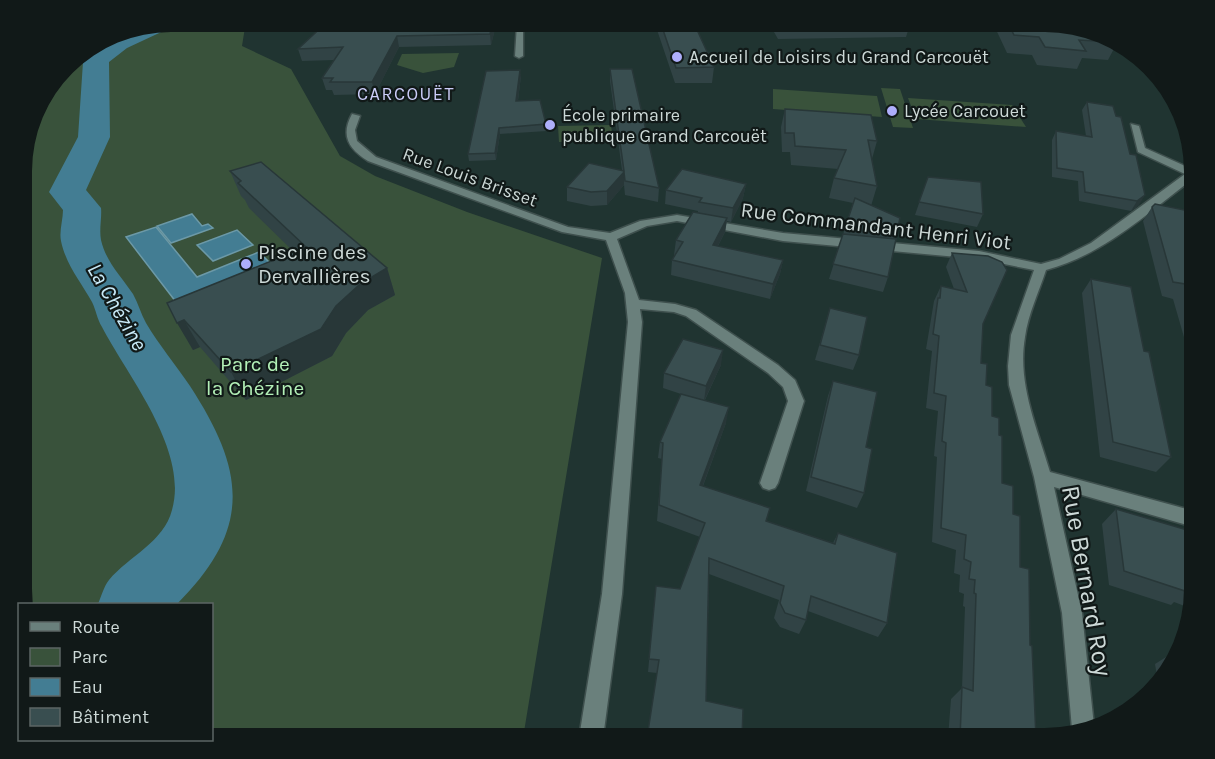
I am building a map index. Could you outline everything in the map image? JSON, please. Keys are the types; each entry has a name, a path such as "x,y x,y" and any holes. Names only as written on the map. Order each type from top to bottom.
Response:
{"street":[{"path":"519,56 520,32"},
{"name":"Rue Louis Brisset","path":"355,116 349,129 351,139 355,146 372,159 566,230 611,237"},
{"name":"Rue Commandant Henri Viot","path":"1134,126 1141,150 1183,169"},
{"name":"Rue Commandant Henri Viot","path":"611,237 644,223 677,218 783,237 979,255 1041,268 1063,262 1095,246 1183,180"},
{"path":"593,728 612,594 635,304 611,237"},
{"name":"Rue Bernard Roy","path":"1041,268 1018,335 1015,366 1017,385 1043,477 1072,613 1082,722"},
{"path":"635,304 675,308 691,314 773,369 790,384 796,401 768,483"},
{"name":"Rue Bernard Roy","path":"1043,477 1183,516"}],"green space":[{"name":"Parc de la Chézine","path":"244,32 242,46 291,69 340,156 375,176 467,212 602,258 525,728 213,728 213,603 33,603 33,153 42,117 55,93 72,72 101,50 135,36 153,33"},
{"path":"459,53 454,67 423,73 397,65 402,54"},
{"path":"881,88 900,89 913,128 893,127"},
{"path":"773,89 877,96 882,117 773,109"},
{"path":"908,98 1012,105 1026,127 916,119"},
{"path":"611,125 613,141 559,142 558,126"}],"water":[{"path":"192,214 202,226 208,224 213,228 171,243 157,226"},
{"path":"156,227 197,277 259,252 282,275 186,315 126,237"},
{"path":"237,230 253,245 213,261 197,245"}],"building":[{"path":"316,32 490,32 490,34 397,36 372,82 330,82 333,78 322,78 343,47 298,49"},
{"path":"664,32 698,32 714,67 676,68"},
{"path":"1012,32 1062,33 1093,41 1079,40 1086,51 1045,47 1039,37 1014,35"},
{"path":"610,69 632,69 659,188 625,181 624,172 607,191 591,192 567,187 589,163 624,171"},
{"path":"520,70 516,101 540,100 546,124 499,128 495,153 468,154 486,71"},
{"path":"1087,102 1113,106 1116,116 1121,117 1130,154 1136,155 1145,195 1137,201 1085,192 1083,172 1057,168 1056,131 1092,137"},
{"path":"785,109 871,115 877,141 868,140 877,186 834,178 846,150 795,146 794,133 785,133"},
{"path":"261,162 387,268 360,284 336,306 321,329 231,372 184,320 177,323 167,303 306,247 238,183 241,181 230,171"},
{"path":"682,169 746,184 733,208 699,202 702,198 666,190"},
{"path":"928,177 981,182 983,214 919,202"},
{"path":"855,198 900,218 898,227 847,222"},
{"path":"1155,204 1183,210 1183,284 1173,282 1152,207"},
{"path":"693,212 727,218 713,245 783,260 773,284 672,260 683,242 676,240"},
{"path":"843,234 896,239 888,277 833,264"},
{"path":"952,253 988,256 1002,262 1007,270 983,324 981,363 987,364 986,385 992,387 992,416 999,418 999,435 1002,436 1002,483 1013,486 1013,514 1020,516 1020,567 1029,569 1030,645 1032,646 1036,727 960,727 962,687 973,691 976,594 974,593 975,580 969,579 971,562 964,559 966,535 941,528 946,443 942,441 946,396 934,393 939,336 933,334 941,286 967,292"},
{"path":"1091,279 1131,287 1144,351 1149,352 1171,457 1113,442"},
{"path":"830,308 867,317 859,355 820,345"},
{"path":"683,339 723,350 706,386 664,373"},
{"path":"833,381 877,392 866,447 872,449 864,493 811,477"},
{"path":"681,394 729,407 700,485 770,508 766,521 835,544 838,533 897,553 887,623 811,596 806,620 785,613 780,603 784,586 709,558 706,701 743,709 742,727 649,727 659,660 649,659 656,586 680,589 705,523 659,505 663,443 660,442"},
{"path":"1116,509 1183,529 1183,590 1124,571"}],"waterway":[{"name":"La Chézine","path":"128,38 109,48 96,62 94,137 67,192 82,208 81,240 90,265 111,295 125,328 173,402 187,428 198,454 204,481 204,507 196,533 175,562 133,603"}],"place":[{"name":"Accueil de Loisirs du Grand Carcouët","path":"677,57"},
{"name":"Lycée Carcouet","path":"892,111"},
{"name":"École primaire publique Grand Carcouët","path":"550,125"},
{"name":"Piscine des Dervallières","path":"246,264"}],"district":[{"name":"CARCOUËT","path":"406,94"}]}
